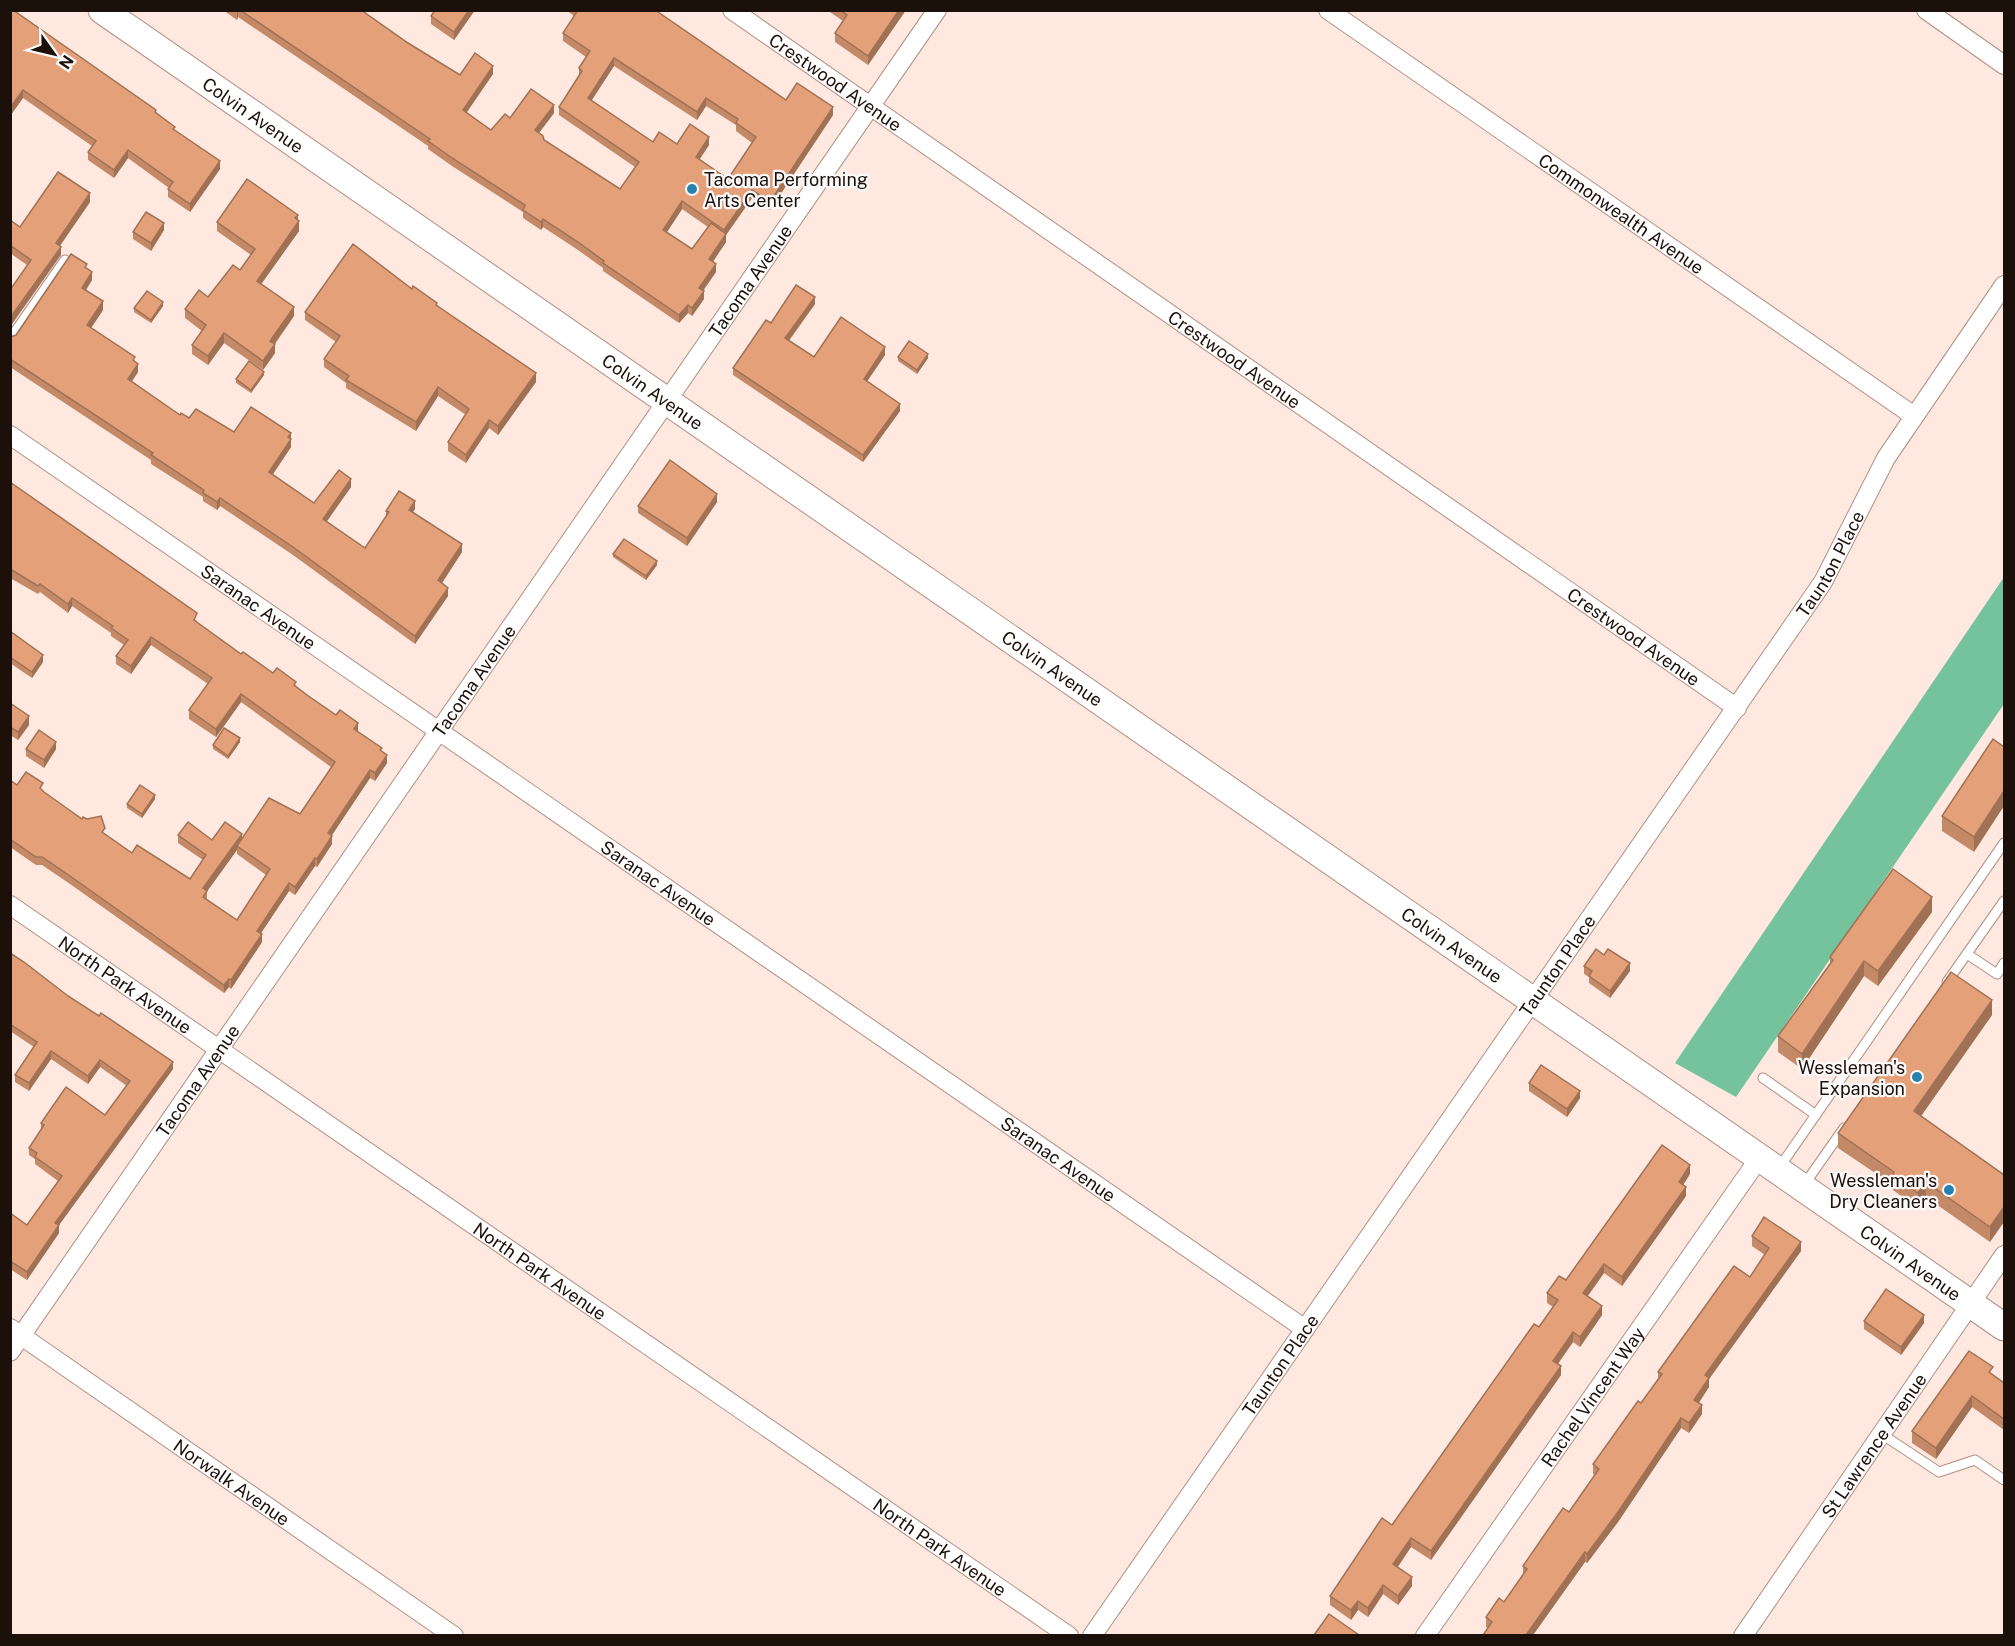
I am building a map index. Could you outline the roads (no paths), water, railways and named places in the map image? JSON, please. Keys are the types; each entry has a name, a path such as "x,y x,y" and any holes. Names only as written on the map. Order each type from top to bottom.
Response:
{"street":[{"name":"Colvin Avenue","path":"102,10 1535,1000 2004,1327"},
{"name":"Crestwood Avenue","path":"732,10 1737,708"},
{"name":"Tacoma Avenue","path":"10,1352 16,1332 219,1050 668,402 936,10"},
{"name":"Commonwealth Avenue","path":"1328,10 1914,416"},
{"path":"1926,10 2004,64"},
{"name":"Taunton Place","path":"1092,1635 1823,582 1887,458 2004,285"},
{"name":"Saranac Avenue","path":"10,435 1305,1329"},
{"name":"North Park Avenue","path":"10,905 1069,1635"},
{"name":"Rachel Vincent Way","path":"1425,1635 1769,1163"},
{"name":"St Lawrence Avenue","path":"1743,1635 2004,1255"},
{"name":"Norwalk Avenue","path":"16,1332 454,1635"}],"lane":[{"path":"10,339 65,260"},
{"path":"1769,1163 1816,1115 2004,843"},
{"path":"1941,991 2004,901"},
{"path":"1967,954 1997,974 2004,963"},
{"path":"1763,1078 1816,1115"},
{"path":"1803,1187 1847,1124"},
{"path":"1880,1433 1939,1472 1975,1460 2004,1480"}],"place":[{"name":"Tacoma Performing Arts Center","path":"692,189"},
{"name":"Wessleman's Expansion","path":"1917,1077"},
{"name":"Wessleman's Dry Cleaners","path":"1949,1190"}]}
